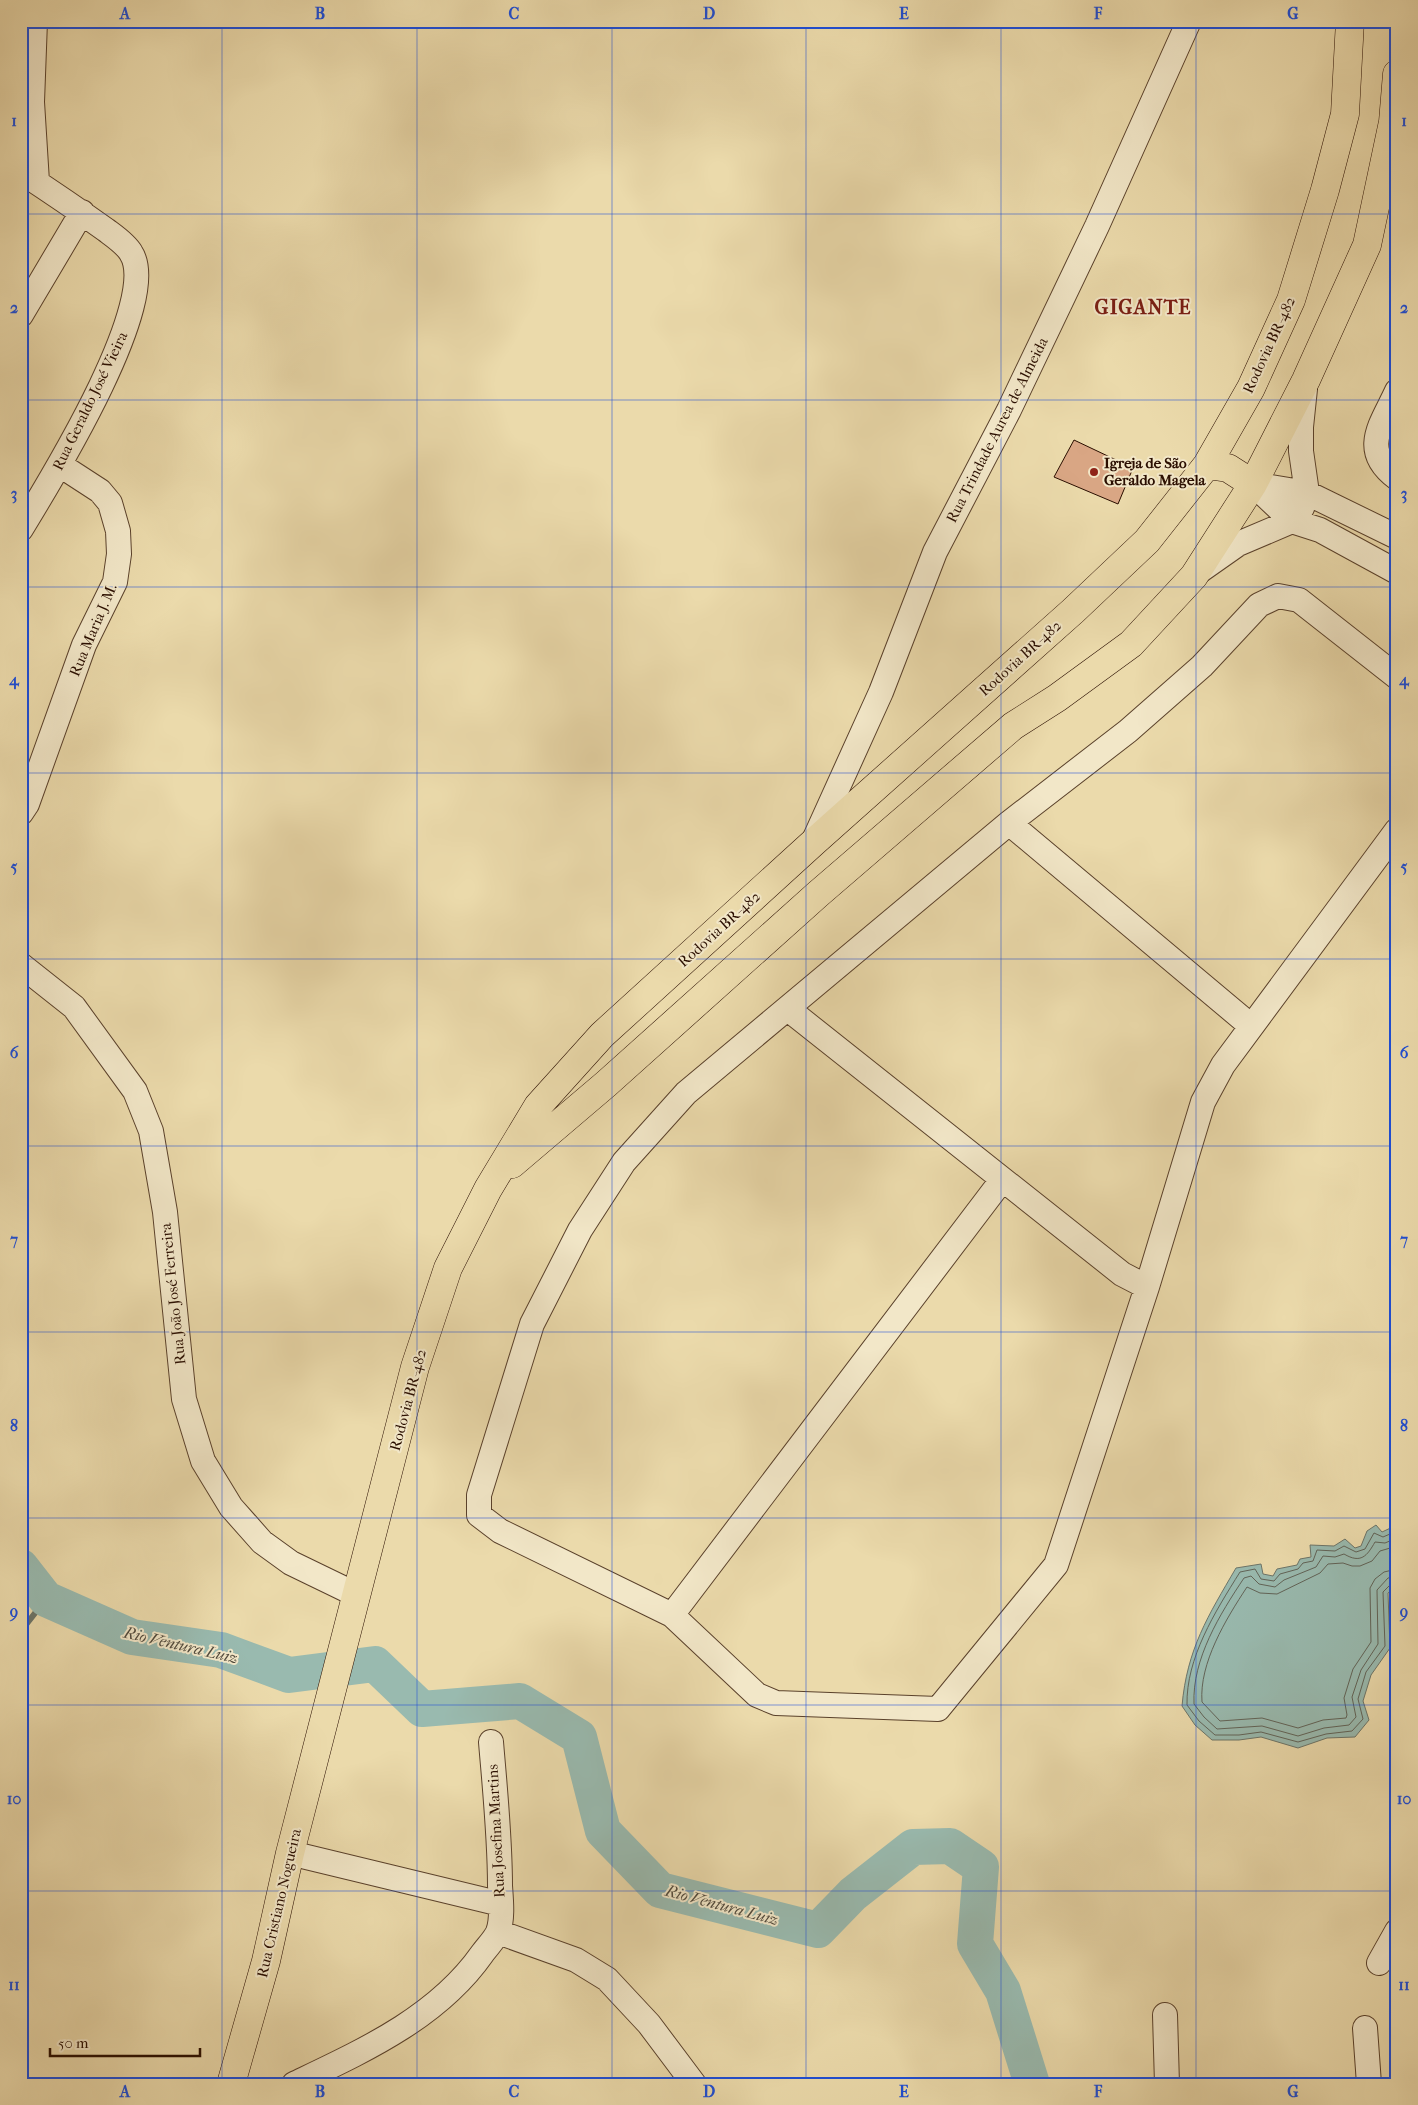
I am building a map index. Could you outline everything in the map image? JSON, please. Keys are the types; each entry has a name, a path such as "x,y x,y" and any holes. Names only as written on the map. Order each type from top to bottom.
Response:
{"highway":[{"name":"Rodovia BR-482","path":"346,1631 415,1367 448,1268 488,1189 538,1106 602,1035 814,842 1073,611 1147,541 1207,465 1251,388 1292,300 1325,190 1345,114 1350,21"},
{"name":"Rodovia BR-482","path":"496,1178 606,1084 818,894 1013,726 1057,698 1131,644 1194,576 1253,484 1306,380 1367,245 1393,122 1397,74"},
{"path":"1207,465 1228,468 1253,484"},
{"name":"Rua Cristiano Nogueira","path":"231,2084 266,1961 290,1853 346,1631"}],"street":[{"path":"29,177 35,21"},
{"name":"Rua Trindade Aurea de Almeida","path":"814,842 881,692 935,552 1009,410 1097,226 1189,21"},
{"name":"Rua Geraldo José Vieira","path":"21,529 60,464 117,351 132,308 137,283 136,265 131,252 82,212 29,177"},
{"path":"21,315 82,212"},
{"path":"1194,576 1238,544 1292,521 1302,508 1308,494 1301,451 1301,427 1306,380"},
{"path":"1397,390 1375,439 1377,458 1397,478"},
{"name":"Rua Maria J. M.","path":"21,813 27,804 84,645 115,582 119,554 118,531 110,503 100,492 60,464"},
{"path":"1253,484 1308,494 1397,537"},
{"path":"1253,484 1292,521 1320,530 1397,572"},
{"path":"1397,677 1299,600 1278,596 1259,605 1202,666 1128,731 1009,823 686,1093 624,1162 585,1222 532,1324 479,1496 479,1516 500,1531 672,1615 757,1695 776,1703 938,1709 1056,1565 1147,1287 1203,1102 1223,1065 1397,830"},
{"path":"1009,823 1251,1026"},
{"name":"Rua João José Ferreira","path":"22,966 74,1007 135,1092 151,1131 165,1212 184,1399 203,1461 231,1507 262,1542 291,1563 355,1594"},
{"path":"788,1009 1122,1274 1147,1287"},
{"path":"672,1615 1002,1180"},
{"name":"Rua Josefina Martins","path":"294,2084 357,2054 438,2002 470,1972 498,1932 501,1904 500,1842 491,1742"},
{"path":"290,1853 501,1904"},
{"path":"1379,1963 1397,1931"},
{"path":"498,1932 576,1960 607,1979 649,2024 694,2084"},
{"path":"1165,2015 1167,2084"},
{"path":"1365,2028 1369,2084"}],"water":[{"path":"1376,1525 1382,1532 1397,1525 1397,1586 1388,1593 1390,1648 1371,1675 1363,1701 1369,1720 1355,1737 1327,1738 1298,1748 1261,1737 1239,1740 1212,1740 1195,1725 1182,1706 1189,1667 1200,1634 1236,1568 1261,1564 1263,1574 1273,1576 1277,1569 1297,1565 1300,1559 1311,1557 1310,1545 1334,1546 1345,1539 1355,1548 1361,1546 1367,1531"}],"building":[{"name":"Igreja de São Geraldo Magela","path":"1074,440 1133,468 1118,504 1054,477"}],"waterway":[{"name":"Rio Ventura Luiz","path":"21,1567 46,1599 132,1637 221,1650 289,1675 375,1664 422,1709 520,1701 579,1737 603,1831 660,1890 818,1930 853,1894 913,1847 950,1846 981,1867 975,1944 1003,1991 1032,2084"},
{"path":"21,1631 46,1599"}],"place":[{"name":"Igreja de São Geraldo Magela","path":"1094,472"}],"district":[{"name":"GIGANTE","path":"1143,307"}]}
